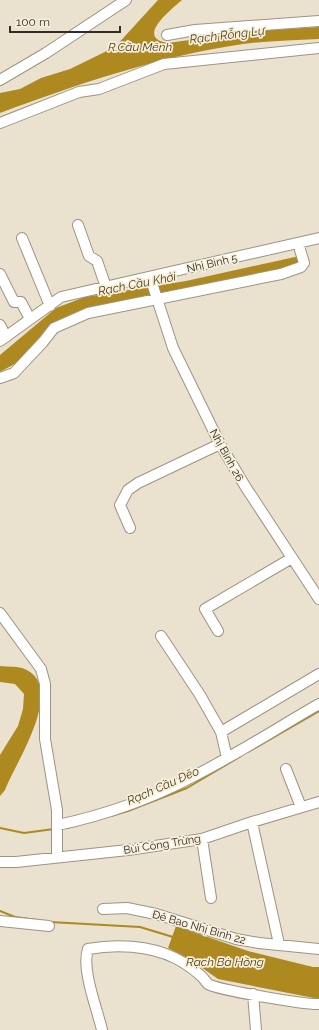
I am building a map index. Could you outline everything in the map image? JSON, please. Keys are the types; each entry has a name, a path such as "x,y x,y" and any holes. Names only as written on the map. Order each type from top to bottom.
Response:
{"street":[{"path":"0,80 46,53 126,0"},
{"path":"167,35 195,30 319,21"},
{"path":"0,123 79,92 99,89 164,64 319,48"},
{"path":"78,225 89,256 98,261 106,287"},
{"path":"22,238 50,306"},
{"name":"Nhị Bình 5","path":"3,340 61,297 106,287 150,280 319,238"},
{"path":"0,378 14,373 54,328 88,313 281,274 302,268 304,263 298,243"},
{"path":"0,274 14,302 21,302 30,319"},
{"name":"Nhị Bình 26","path":"150,280 155,299 173,348 220,444 319,599"},
{"path":"0,326 3,340"},
{"path":"130,528 120,505 128,490 138,483 220,444"},
{"path":"218,631 204,609 292,558"},
{"path":"0,614 41,669 44,679 45,739 57,810 57,856"},
{"path":"161,636 200,695 220,732 227,758"},
{"path":"220,732 319,674"},
{"path":"58,826 97,816 146,798 192,777 319,704"},
{"path":"286,769 301,808"},
{"name":"Bùi Công Trừng","path":"0,862 16,862 57,856 128,850 202,839 319,802"},
{"path":"252,822 279,944"},
{"path":"202,839 212,898"},
{"name":"Đê Bao Nhị Bình 22","path":"103,909 127,908 156,914 236,939 259,943 319,949"},
{"path":"0,920 49,926"},
{"path":"102,1030 86,964 88,949 101,946 123,946 160,952 175,958 200,975 209,984 253,994 319,1004"},
{"path":"253,994 256,1030"}],"water":[{"name":"R.Cầu Mênh","path":"158,0 182,0 164,16 158,23 155,30 154,35 158,40 168,43 254,31 319,27 319,39 243,44 212,49 150,63 59,92 0,113 0,93 20,89 41,78 70,69 115,47"},
{"path":"295,257 300,258 301,266 195,286 83,312 62,319 51,326 18,362 0,372 0,355 56,308 85,297 186,281"},
{"path":"0,666 22,668 35,677 41,690 40,707 35,725 11,778 0,796 0,755 18,726 23,709 24,694 15,684 0,682"},
{"name":"Rạch Bà Hồng","path":"176,926 248,951 313,967 319,967 319,999 218,979 191,960 168,948"}],"waterway":[{"name":"Rạch Cầu Đẽo","path":"248,752 319,711"},
{"name":"Rạch Cầu Đẽo","path":"111,816 187,788 241,756"},
{"name":"Rạch Cầu Đẽo","path":"67,828 78,825"},
{"name":"Rạch Cầu Đẽo","path":"0,828 24,833 54,829"},
{"path":"0,911 15,917 37,920"},
{"path":"50,922 140,927 173,937"}],"water label":[{"name":"Rạch Rỗng Lự","path":"227,35"},
{"name":"Rạch Cầu Khởi","path":"137,284"}]}
